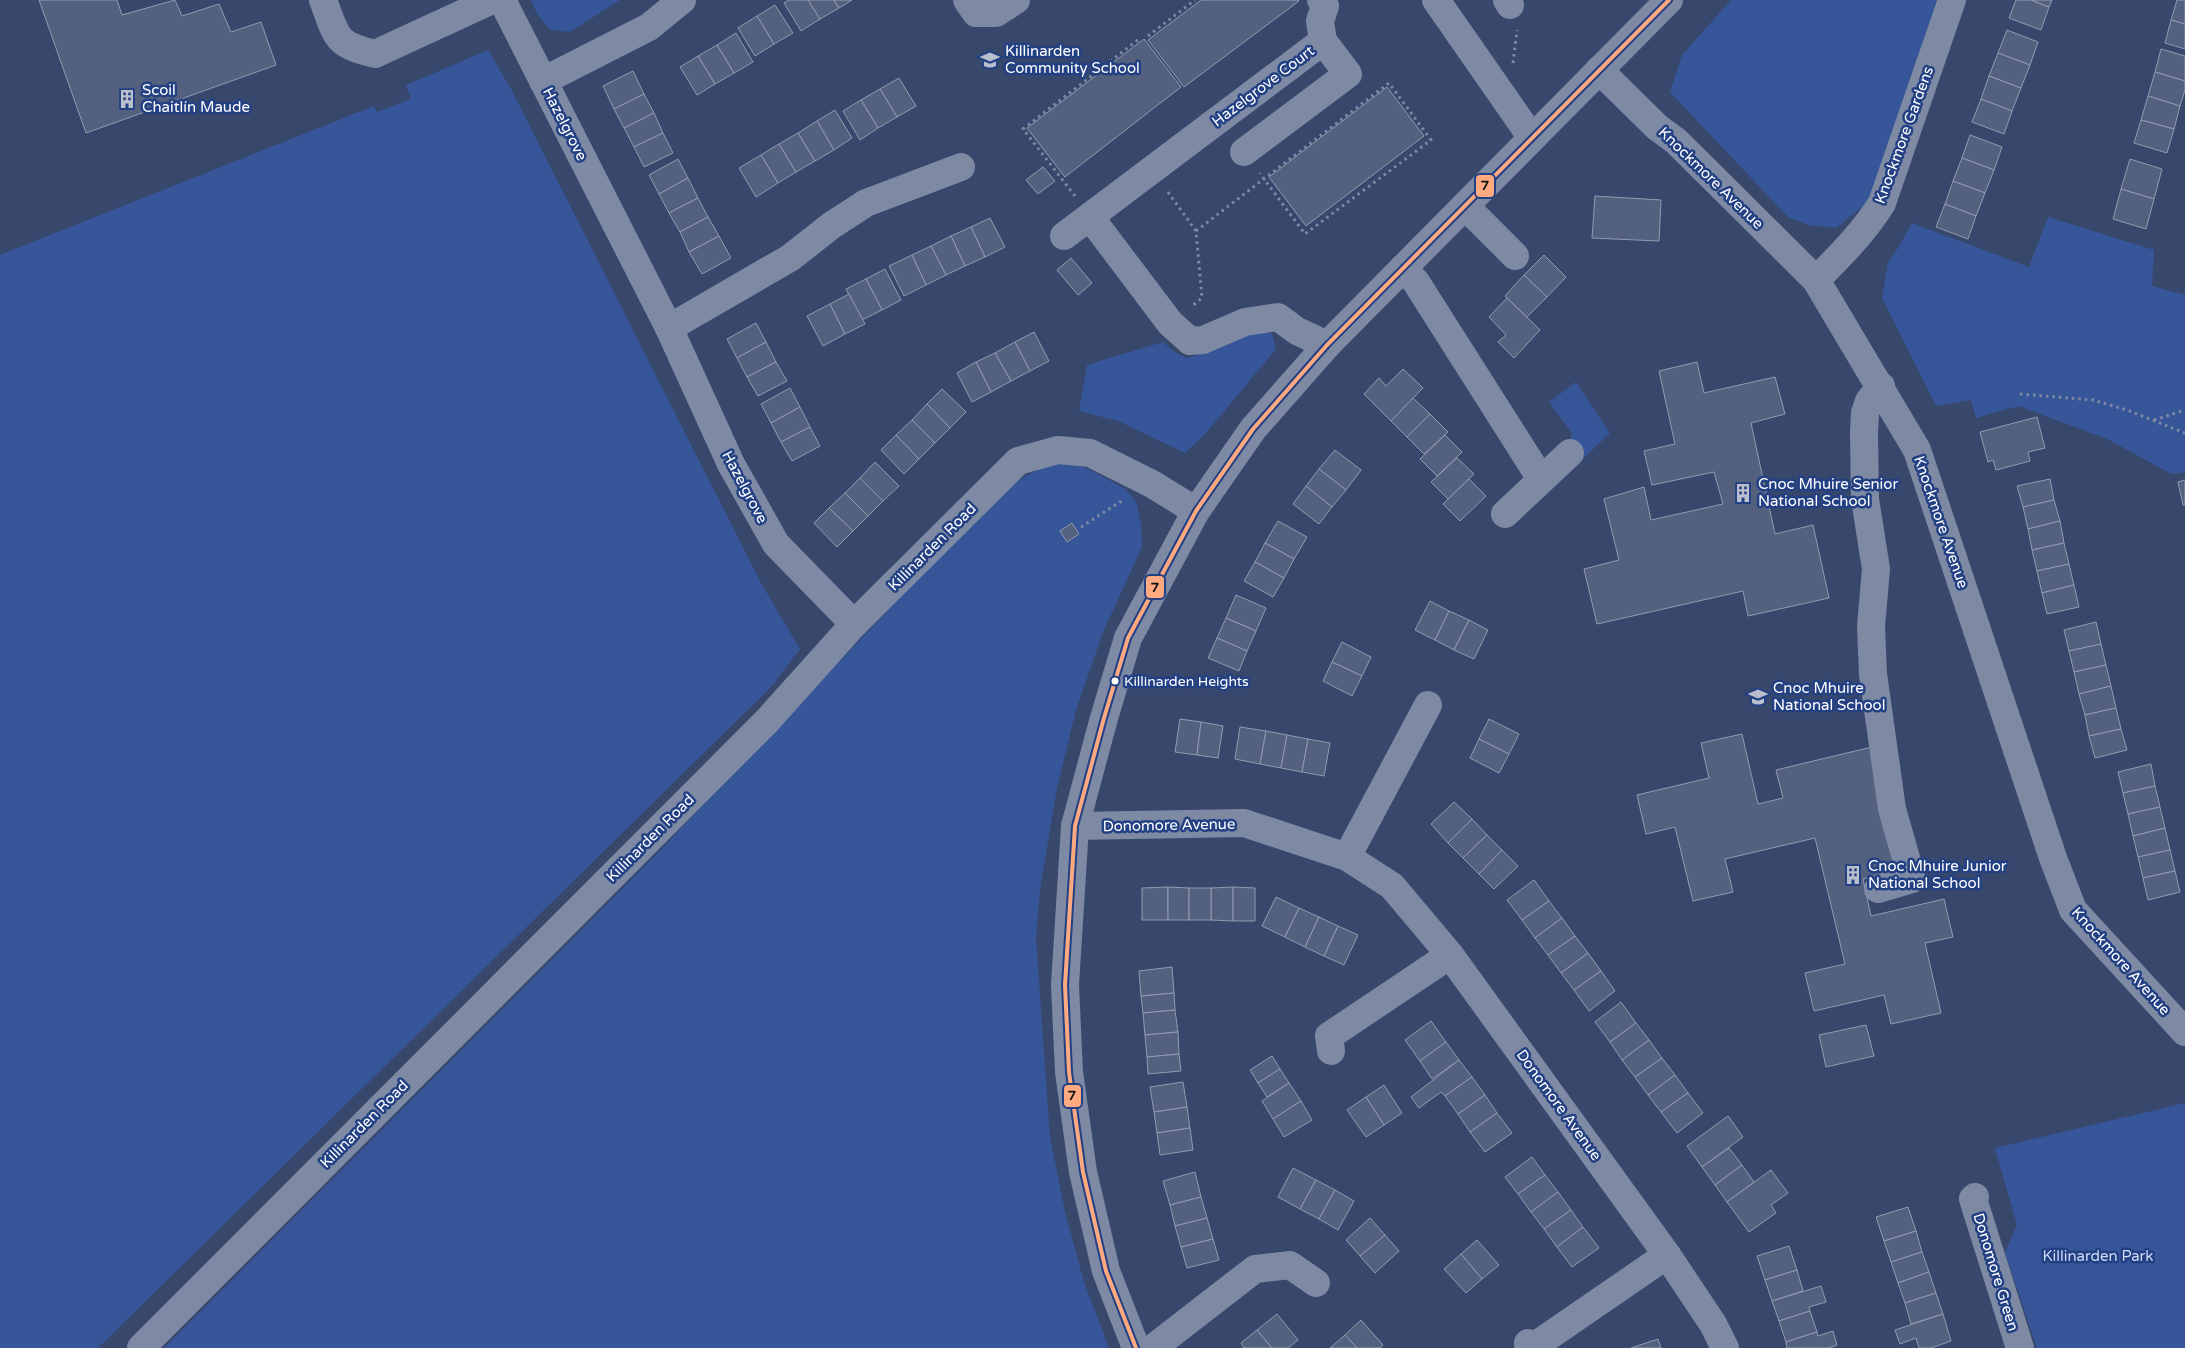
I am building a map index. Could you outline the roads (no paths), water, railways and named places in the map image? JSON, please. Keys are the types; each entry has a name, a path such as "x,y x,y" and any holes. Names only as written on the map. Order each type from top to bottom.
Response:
{"street":[{"path":"323,0 337,38 354,49 375,54 492,0"},
{"name":"Hazelgrove","path":"502,0 669,328 731,464 776,544 854,624"},
{"name":"Hazelgrove","path":"543,81 649,27 682,0"},
{"path":"967,0 976,12 996,13 1016,0"},
{"path":"1321,0 1325,6 1320,21 1323,40"},
{"path":"1436,0 1532,138"},
{"path":"1136,1348 1106,1271 1083,1172 1068,1072 1065,985 1075,826 1128,638 1196,511 1253,429 1327,345 1669,0"},
{"name":"Knockmore Gardens","path":"1816,280 1846,250 1870,222 1882,203 1952,0"},
{"name":"Hazelgrove Court","path":"1064,236 1323,40 1348,74 1244,152"},
{"name":"Knockmore Avenue","path":"1599,70 1657,126 1676,141 1816,280 1881,386 1917,450 2053,858 2073,910 2185,1032"},
{"path":"669,328 790,258 832,224 866,203 961,167"},
{"path":"1465,206 1515,256"},
{"path":"1090,216 1170,323 1190,341 1202,340 1245,322 1278,317 1297,331 1327,345"},
{"path":"1403,268 1416,282 1541,480"},
{"path":"1878,888 1912,879 1892,809 1873,674 1871,626 1876,569 1865,499 1865,422 1869,401 1881,386"},
{"name":"Killinarden Road","path":"141,1348 767,721 854,624 1018,462 1058,450 1090,453 1152,484 1196,511"},
{"path":"1505,514 1570,452"},
{"path":"1347,857 1428,705"},
{"name":"Donomore Avenue","path":"1075,826 1244,823 1347,857 1392,886 1450,955 1667,1255 1713,1324 1725,1348"},
{"path":"1331,1051 1328,1036 1450,955"},
{"name":"Donomore Green","path":"1975,1197 1973,1199 2020,1348"},
{"path":"1528,1343 1536,1345 1667,1255"},
{"path":"1153,1348 1255,1269 1290,1265 1316,1284"}],"place":[{"name":"Killinarden Community School","path":"990,60"},
{"name":"Scoil Chaitlín Maude","path":"127,99"},
{"name":"Cnoc Mhuire Senior National School","path":"1743,493"},
{"name":"Killinarden Heights","path":"1115,681"},
{"name":"Cnoc Mhuire National School","path":"1758,697"},
{"name":"Cnoc Mhuire Junior National School","path":"1853,875"}],"park label":[{"name":"Killinarden Park","path":"2098,1256"}]}
